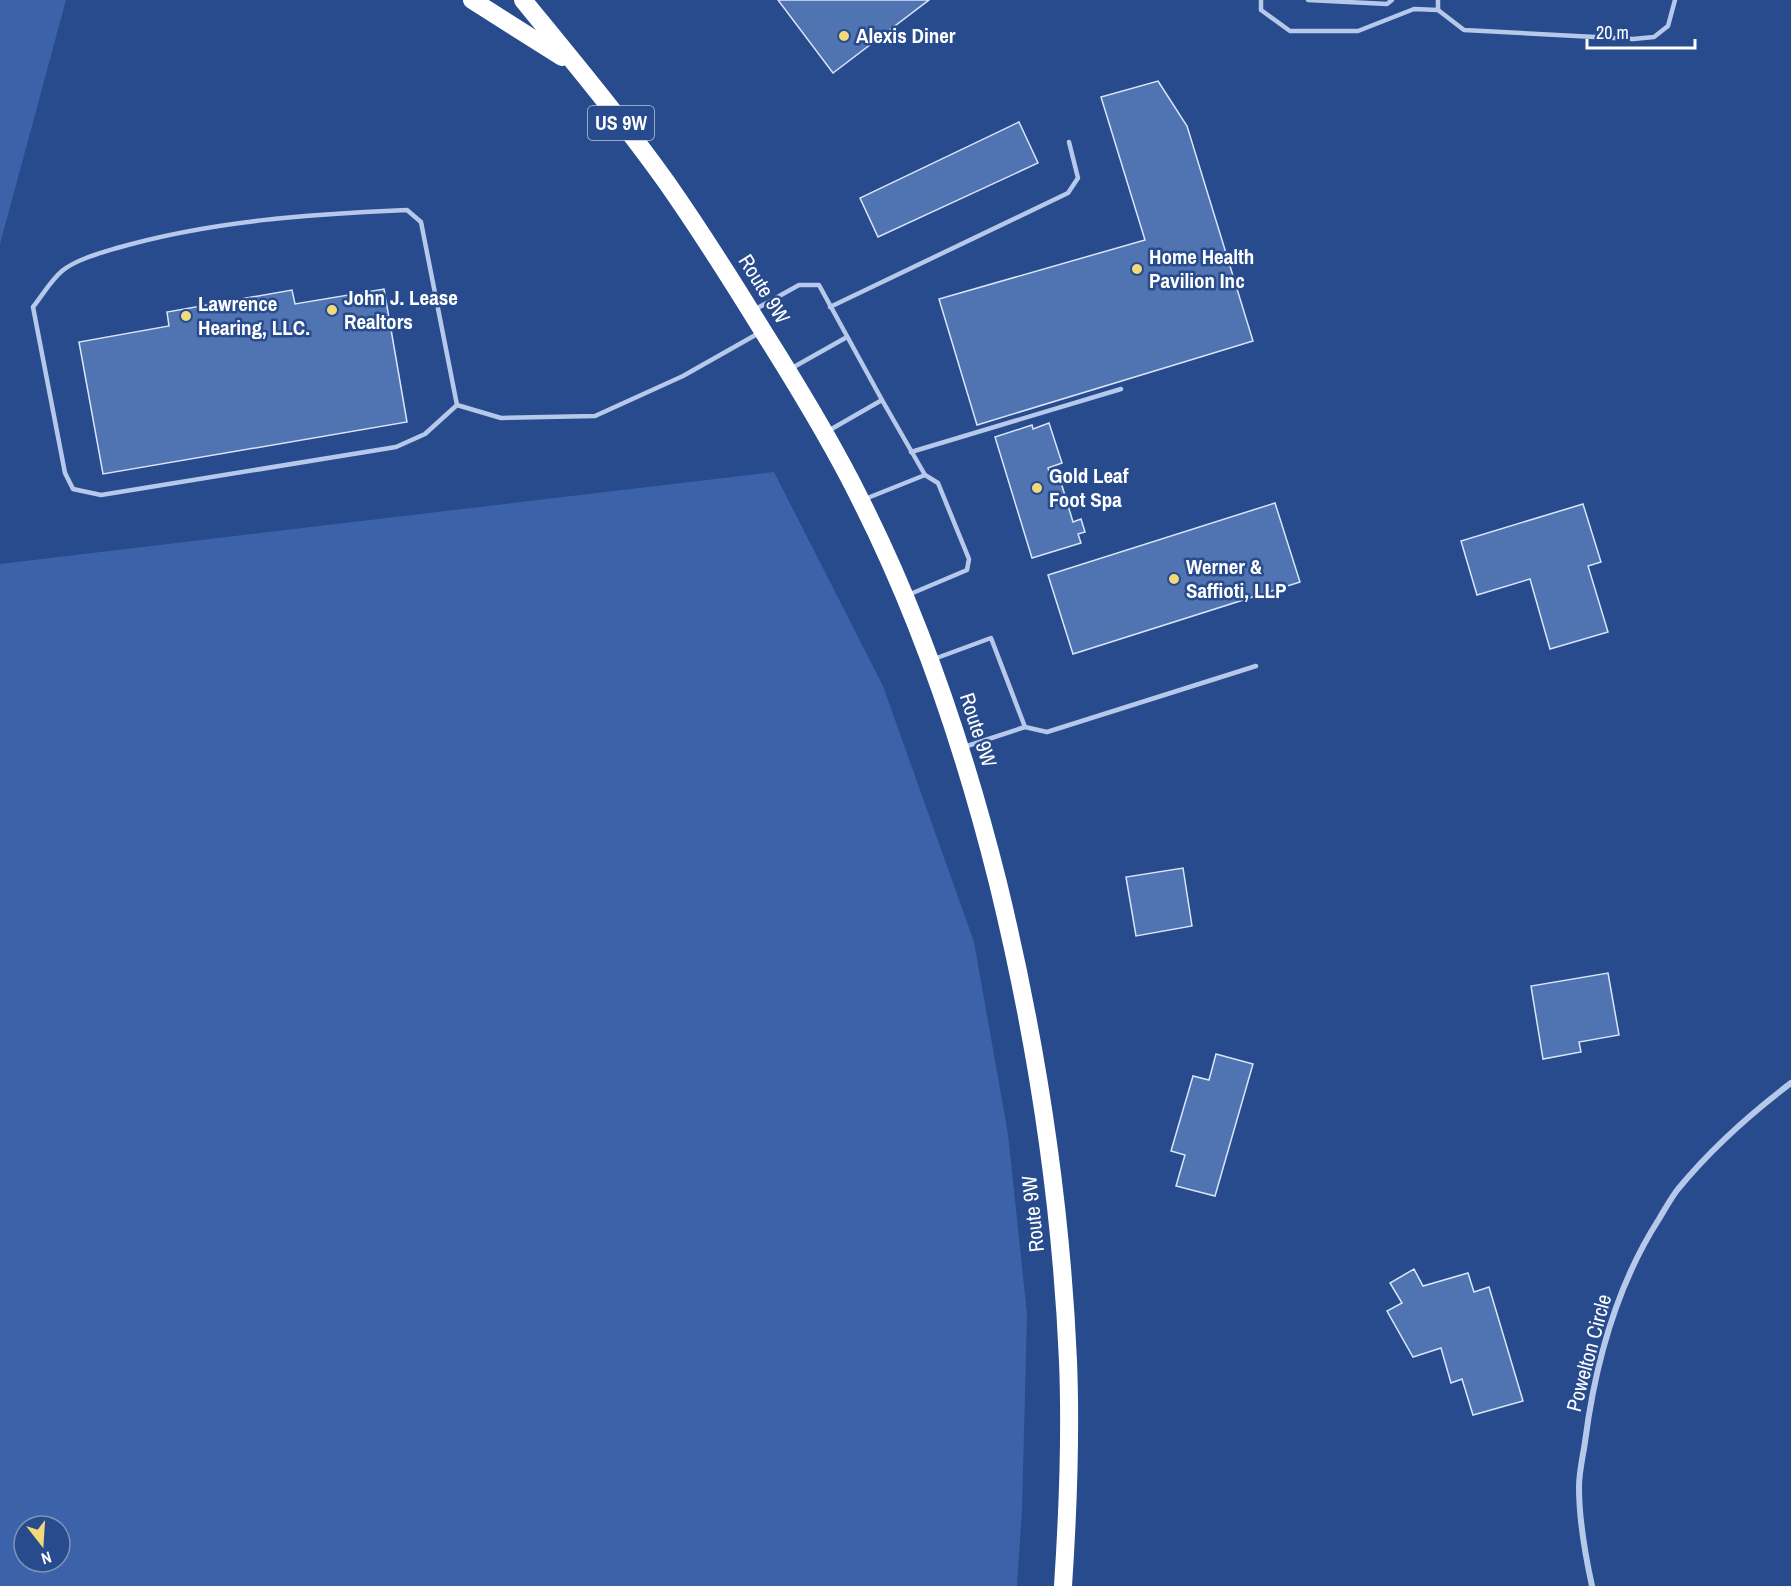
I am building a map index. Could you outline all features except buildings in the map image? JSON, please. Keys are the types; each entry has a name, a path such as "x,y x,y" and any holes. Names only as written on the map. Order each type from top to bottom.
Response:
{"highway":[{"path":"472,0 577,67"},
{"name":"Route 9W","path":"523,0 665,180 752,312 825,432 861,501 905,596 961,748 989,846 1020,975 1044,1112 1059,1238 1068,1362 1068,1478 1063,1586"}],"street":[{"name":"Powelton Circle","path":"1592,1586 1586,1556 1579,1487 1588,1417 1601,1353 1621,1294 1646,1240 1677,1190 1758,1108 1791,1083"}],"lane":[{"path":"1261,0 1261,10 1290,31 1358,31 1414,9 1438,10 1464,30 1633,39 1654,37 1668,26 1675,0"},
{"path":"1308,0 1387,4 1392,0"},
{"path":"1438,0 1438,10"},
{"path":"831,307 1068,193 1078,178 1069,142"},
{"path":"407,210 421,222 457,405 425,434 396,447 101,495 73,489 66,472 33,307 62,271 94,255 146,239 224,225 407,210"},
{"path":"752,312 799,285 819,285 911,452 925,475 938,483 969,559 967,570 905,596"},
{"path":"457,405 501,418 595,416 683,376 764,331"},
{"path":"788,371 848,338"},
{"path":"911,452 1121,390"},
{"path":"825,432 882,400"},
{"path":"861,501 925,475"},
{"path":"930,660 991,638 1025,727"},
{"path":"961,748 1025,727 1047,732 1256,666"}],"shaded area":[{"path":"0,0 66,0 0,244"},
{"path":"774,472 883,686 974,942 1008,1134 1027,1314 1022,1510 1017,1586 0,1586 0,564"}],"place":[{"name":"Alexis Diner","path":"844,36"},
{"name":"Home Health Pavilion Inc","path":"1137,269"},
{"name":"John J. Lease Realtors","path":"332,310"},
{"name":"Lawrence Hearing, LLC.","path":"186,316"},
{"name":"Gold Leaf Foot Spa","path":"1037,488"},
{"name":"Werner & Saffioti, LLP","path":"1174,579"}]}
